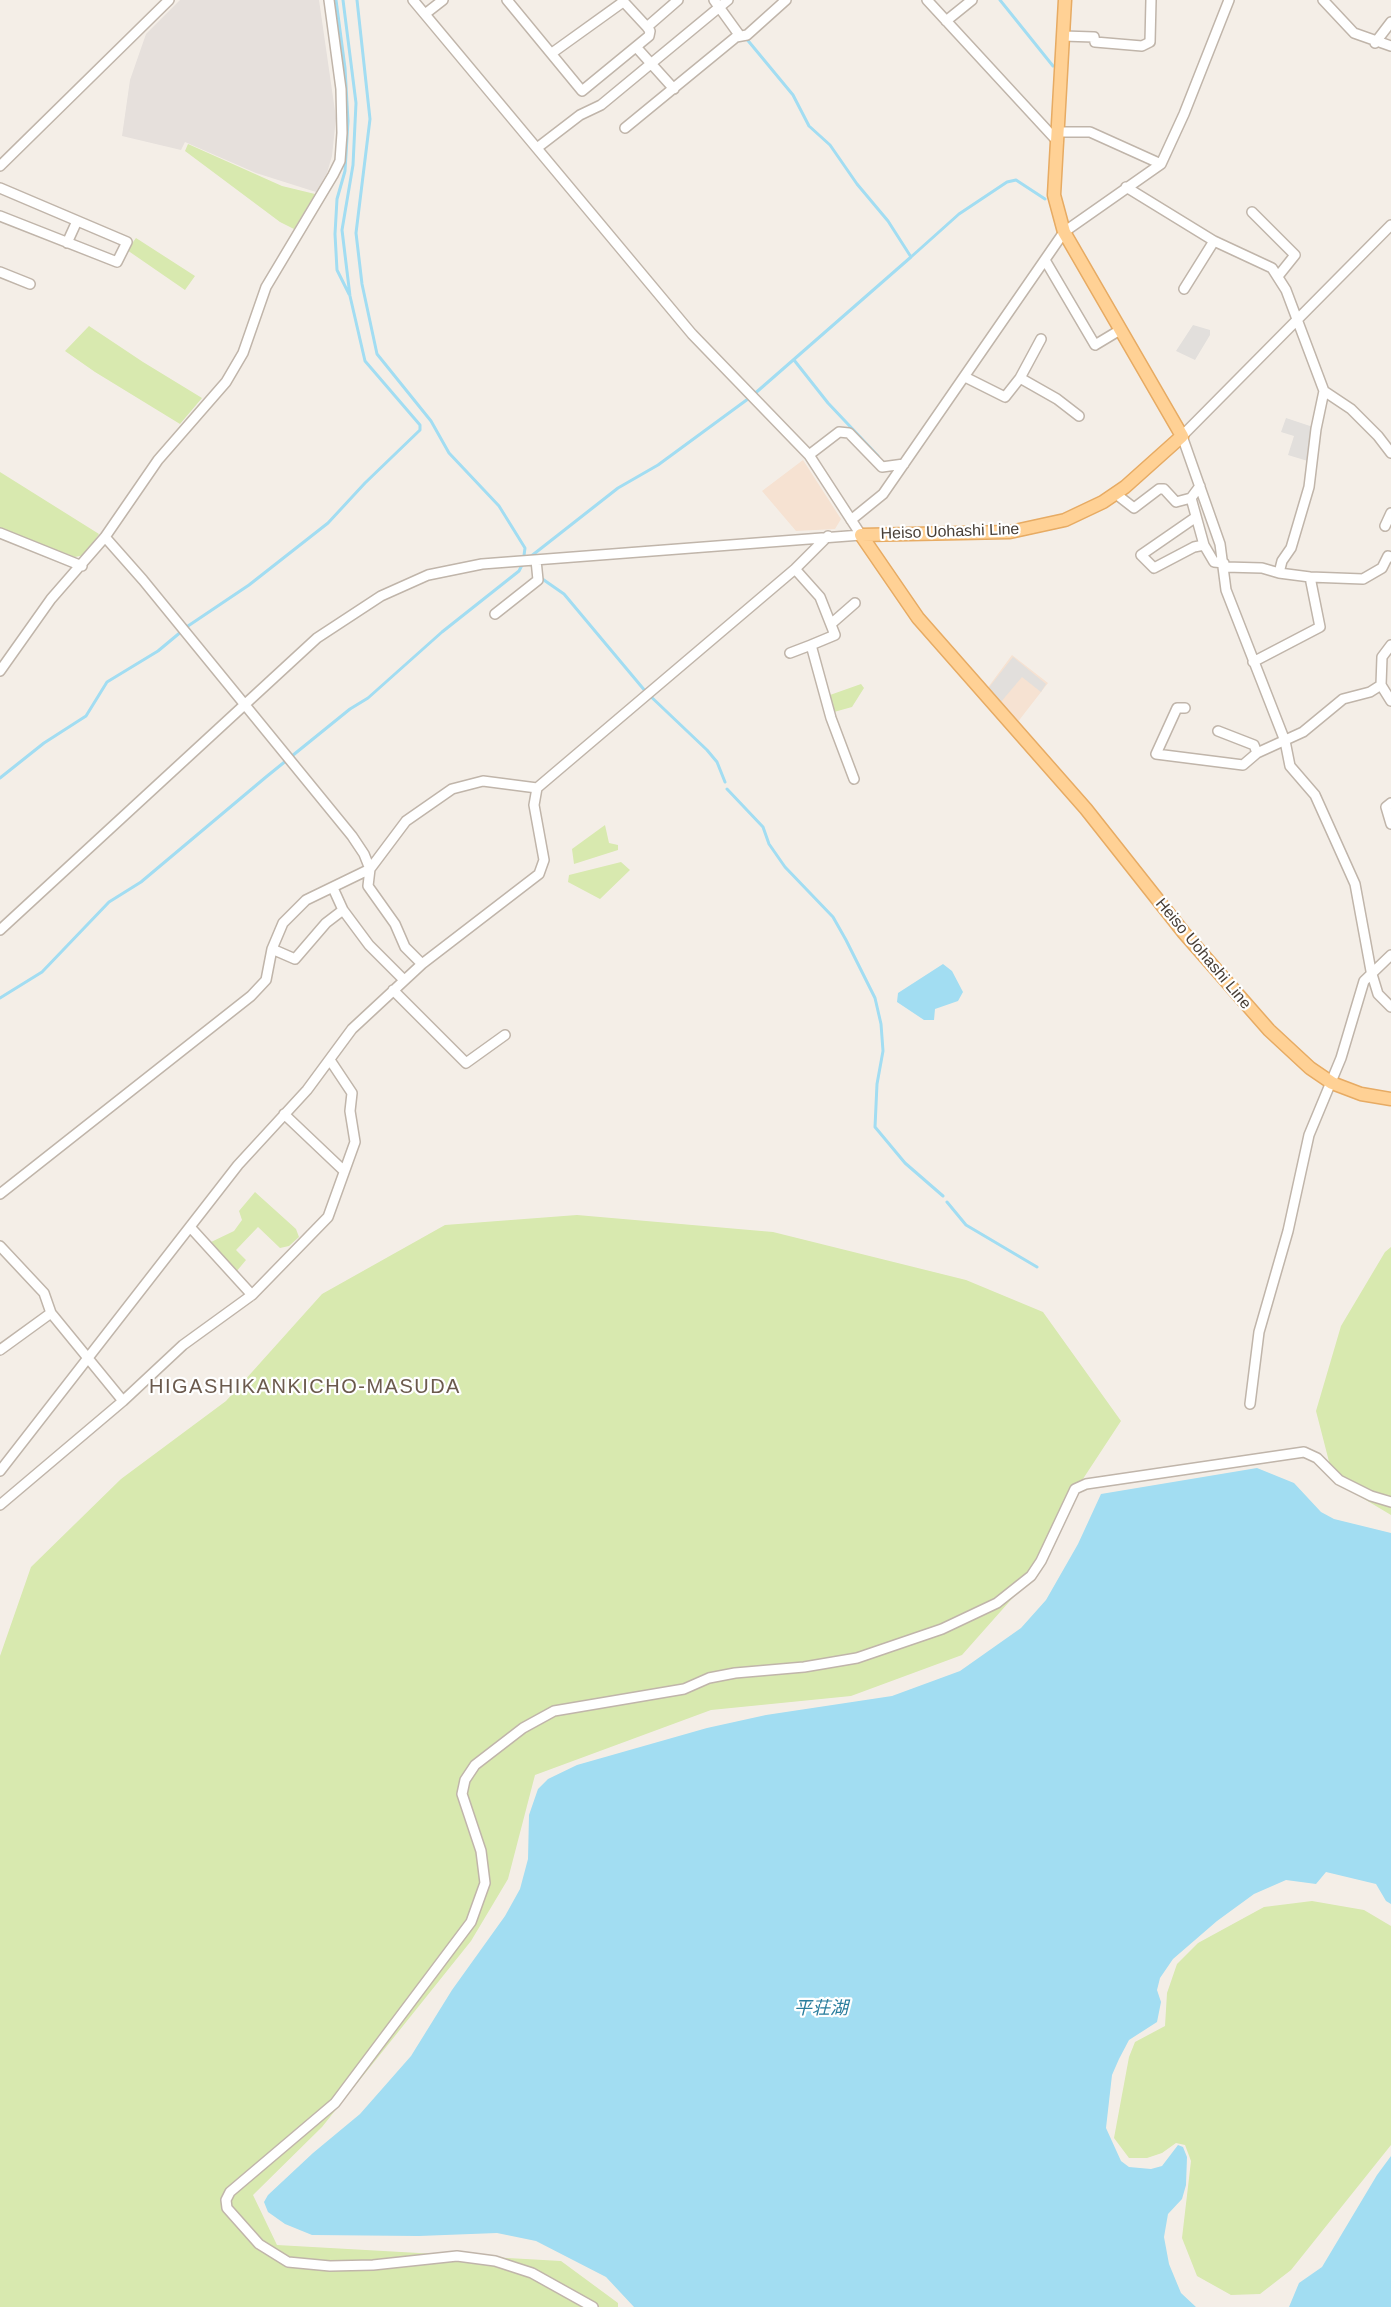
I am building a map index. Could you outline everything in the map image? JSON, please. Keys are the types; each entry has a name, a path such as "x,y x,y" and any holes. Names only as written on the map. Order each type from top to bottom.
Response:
{"main road":[{"path":"1065,0 1054,195 1064,232 1182,436"},
{"name":"Heiso Uohashi Line","path":"861,535 990,533 1026,529 1079,514 1116,494 1182,436"},
{"name":"Heiso Uohashi Line","path":"861,535 918,618 1086,809 1184,933 1269,1030 1310,1068 1332,1083 1361,1094 1391,1099"}],"street":[{"path":"0,166 169,0"},
{"path":"0,671 51,599 105,537 158,460 226,382 243,352 266,287 340,160 341,89 329,0"},
{"path":"413,0 692,334 809,455 861,535"},
{"path":"425,14 443,0"},
{"path":"507,0 582,91 637,48 649,36 650,31 622,1 552,53"},
{"path":"647,27 678,0"},
{"path":"537,148 580,115 601,105 717,4 728,0"},
{"path":"625,128 786,0"},
{"path":"927,0 1058,137 1090,132 1161,164"},
{"path":"945,21 972,0"},
{"path":"1063,36 1094,38 1095,42 1142,46 1150,42 1151,0"},
{"path":"851,520 883,494 1064,232 1161,164 1184,114 1229,0"},
{"path":"1323,0 1341,22 1354,33 1375,43 1391,46"},
{"path":"717,4 744,35"},
{"path":"1375,43 1391,22"},
{"path":"637,48 674,89"},
{"path":"1126,187 1214,241 1262,261 1279,275 1324,391 1316,429 1309,488 1291,548 1282,561 1279,573"},
{"path":"0,188 127,242 117,262 0,216"},
{"path":"1252,212 1295,255 1279,275"},
{"path":"67,243 77,221"},
{"path":"1391,225 1182,436 1224,565 1226,590 1285,741 1290,766 1315,795 1355,884 1371,971 1378,994 1391,1008"},
{"path":"1184,289 1214,241"},
{"path":"1045,260 1095,345 1120,330"},
{"path":"0,272 30,284"},
{"path":"965,377 1005,397 1020,378 1041,339"},
{"path":"1020,378 1057,399 1079,416"},
{"path":"1324,391 1351,409 1378,436 1391,453"},
{"path":"809,455 839,432 849,433 882,467 904,464"},
{"path":"1116,494 1134,508 1159,489 1164,489 1176,502 1191,498 1200,486"},
{"path":"1191,498 1204,545 1214,562 1224,565 1262,568 1310,577 1363,579 1382,568 1388,556 1391,557"},
{"path":"1385,526 1391,513"},
{"path":"1196,516 1141,555 1154,568 1194,547 1204,545"},
{"path":"0,533 82,566"},
{"path":"0,930 317,638 381,596 428,575 482,564 516,562 535,566 828,536 861,535"},
{"path":"0,1471 238,1165 330,1060 352,1029 422,964 539,874 543,860 534,805 537,788 550,774 650,695 795,569 828,536"},
{"path":"105,537 352,836 364,854 370,870 368,886 395,924 405,947 422,964"},
{"path":"495,614 538,580 535,566"},
{"path":"790,653 835,635 819,597 795,569"},
{"path":"1253,662 1320,627 1310,577"},
{"path":"831,624 855,603"},
{"path":"811,645 831,718 854,779"},
{"path":"1391,645 1382,657 1381,685 1391,701"},
{"path":"1185,708 1177,708 1156,754 1243,765 1257,753 1304,732 1344,699 1370,692 1381,685"},
{"path":"1218,731 1254,745 1257,753"},
{"path":"840,774 849,769"},
{"path":"0,1194 251,996 266,980 272,949 283,923 306,900 370,870 406,821 452,789 483,781 537,788"},
{"path":"1391,803 1386,807 1391,824"},
{"path":"333,888 343,910 369,945 404,980"},
{"path":"272,949 295,959 326,923 343,910"},
{"path":"1250,1404 1259,1332 1288,1231 1309,1135 1332,1083 1364,981 1371,971 1391,955"},
{"path":"393,990 466,1063 474,1060 505,1035"},
{"path":"0,1505 123,1401 183,1346 252,1295 328,1217 355,1142 350,1111 352,1093 330,1060"},
{"path":"284,1114 344,1170"},
{"path":"190,1228 252,1295"},
{"path":"0,1246 44,1293 51,1313 123,1401"},
{"path":"0,1350 51,1313"},
{"path":"593,2307 532,2273 495,2260 457,2256 373,2265 330,2266 288,2262 259,2244 227,2208 226,2200 230,2192 336,2103 471,1922 485,1883 481,1851 462,1794 465,1780 475,1765 524,1728 554,1711 684,1689 709,1678 726,1674 858,1658 942,1629 997,1603 1031,1576 1041,1561 1075,1489 1086,1484 1304,1452 1317,1458 1339,1480 1371,1496 1391,1502"}],"shaded area":[{"path":"180,0 319,0 336,118 332,156 327,173 316,192 256,173 185,142 181,150 122,136 130,80 146,34"},
{"path":"1193,325 1210,330 1210,335 1195,360 1176,351"},
{"path":"1286,418 1313,427 1311,462 1288,455 1294,436 1281,432"},
{"path":"803,460 841,519 835,529 796,531 762,491"},
{"path":"1012,655 1048,683 1017,723 986,690"},
{"path":"1013,657 1046,684 1041,692 1022,677 1000,703 987,690"}],"green space":[{"path":"188,144 282,186 315,194 294,229 280,222 185,151"},
{"path":"136,238 195,276 185,290 127,250"},
{"path":"89,326 202,398 180,424 95,372 65,351"},
{"path":"0,472 99,534 85,555 75,557 0,529"},
{"path":"861,684 864,688 852,707 834,712 830,695"},
{"path":"605,825 609,843 618,845 618,850 574,864 572,849"},
{"path":"621,862 630,870 600,899 568,882 569,875"},
{"path":"255,1192 296,1229 299,1237 289,1246 280,1248 258,1227 236,1250 246,1260 236,1272 209,1243 234,1231 242,1220 239,1211"},
{"path":"577,1215 773,1232 966,1280 1043,1312 1121,1421 1077,1488 1040,1567 962,1655 851,1696 711,1710 535,1775 508,1879 471,1941 322,2127 253,2195 277,2245 561,2261 618,2303 618,2307 0,2307 0,1656 31,1567 121,1479 226,1401 322,1294 445,1225"},
{"path":"1391,1247 1391,1515 1334,1481 1316,1411 1341,1326 1385,1252"},
{"path":"1312,1901 1364,1910 1391,1926 1391,2145 1291,2270 1260,2294 1231,2295 1197,2276 1182,2238 1191,2161 1185,2145 1176,2143 1162,2153 1147,2158 1129,2158 1114,2138 1129,2057 1135,2042 1165,2026 1167,1993 1177,1964 1198,1943 1264,1907"}],"water":[{"path":"943,964 952,971 963,992 958,1001 935,1009 934,1020 924,1020 897,1002 898,993"},
{"name":"平荘湖","path":"1257,1468 1294,1483 1321,1512 1334,1519 1391,1533 1391,1904 1386,1901 1376,1884 1326,1872 1316,1884 1286,1880 1254,1894 1217,1921 1173,1959 1160,1978 1157,1990 1161,2002 1157,2022 1129,2040 1119,2059 1112,2075 1106,2128 1121,2161 1129,2167 1151,2169 1162,2166 1178,2145 1183,2147 1187,2157 1186,2185 1182,2199 1168,2214 1164,2237 1169,2264 1181,2293 1196,2307 634,2307 606,2277 536,2241 497,2233 419,2236 312,2235 285,2224 268,2212 264,2202 268,2195 360,2114 411,2056 452,1990 505,1916 520,1889 528,1859 529,1815 538,1789 548,1779 577,1765 707,1728 766,1715 892,1696 960,1671 1021,1628 1046,1600 1078,1544 1101,1494"},
{"path":"1391,2156 1391,2307 1289,2307 1299,2283 1322,2267 1377,2175"}],"waterway":[{"path":"336,0 345,68 348,121 345,171 337,199 335,234 337,270 349,294"},
{"path":"0,778 44,743 86,716 107,682 158,651 188,626 249,585 328,523 365,483 420,430 420,425 365,361 350,296 342,230 353,165 356,103 343,0"},
{"path":"0,998 42,972 109,902 141,882 266,777 350,709 368,698 442,632 519,571 523,563 525,548 499,506 449,453 431,421 377,354 362,284 356,233 370,119 357,0"},
{"path":"1000,0 1053,66"},
{"path":"745,37 793,95 809,126 830,145 857,184 888,221 911,257 959,214 1007,182 1016,180 1045,199"},
{"path":"530,557 618,488 658,465 752,396 911,257"},
{"path":"794,360 828,403 878,456"},
{"path":"541,578 564,594 646,692 707,750 717,762 725,782"},
{"path":"727,789 763,827 769,844 785,867 833,917 846,940 875,998 881,1024 883,1051 877,1084 875,1127 905,1163 943,1196"},
{"path":"947,1202 966,1225 1037,1267"}],"district":[{"name":"HIGASHIKANKICHO-MASUDA","path":"305,1387"}]}
